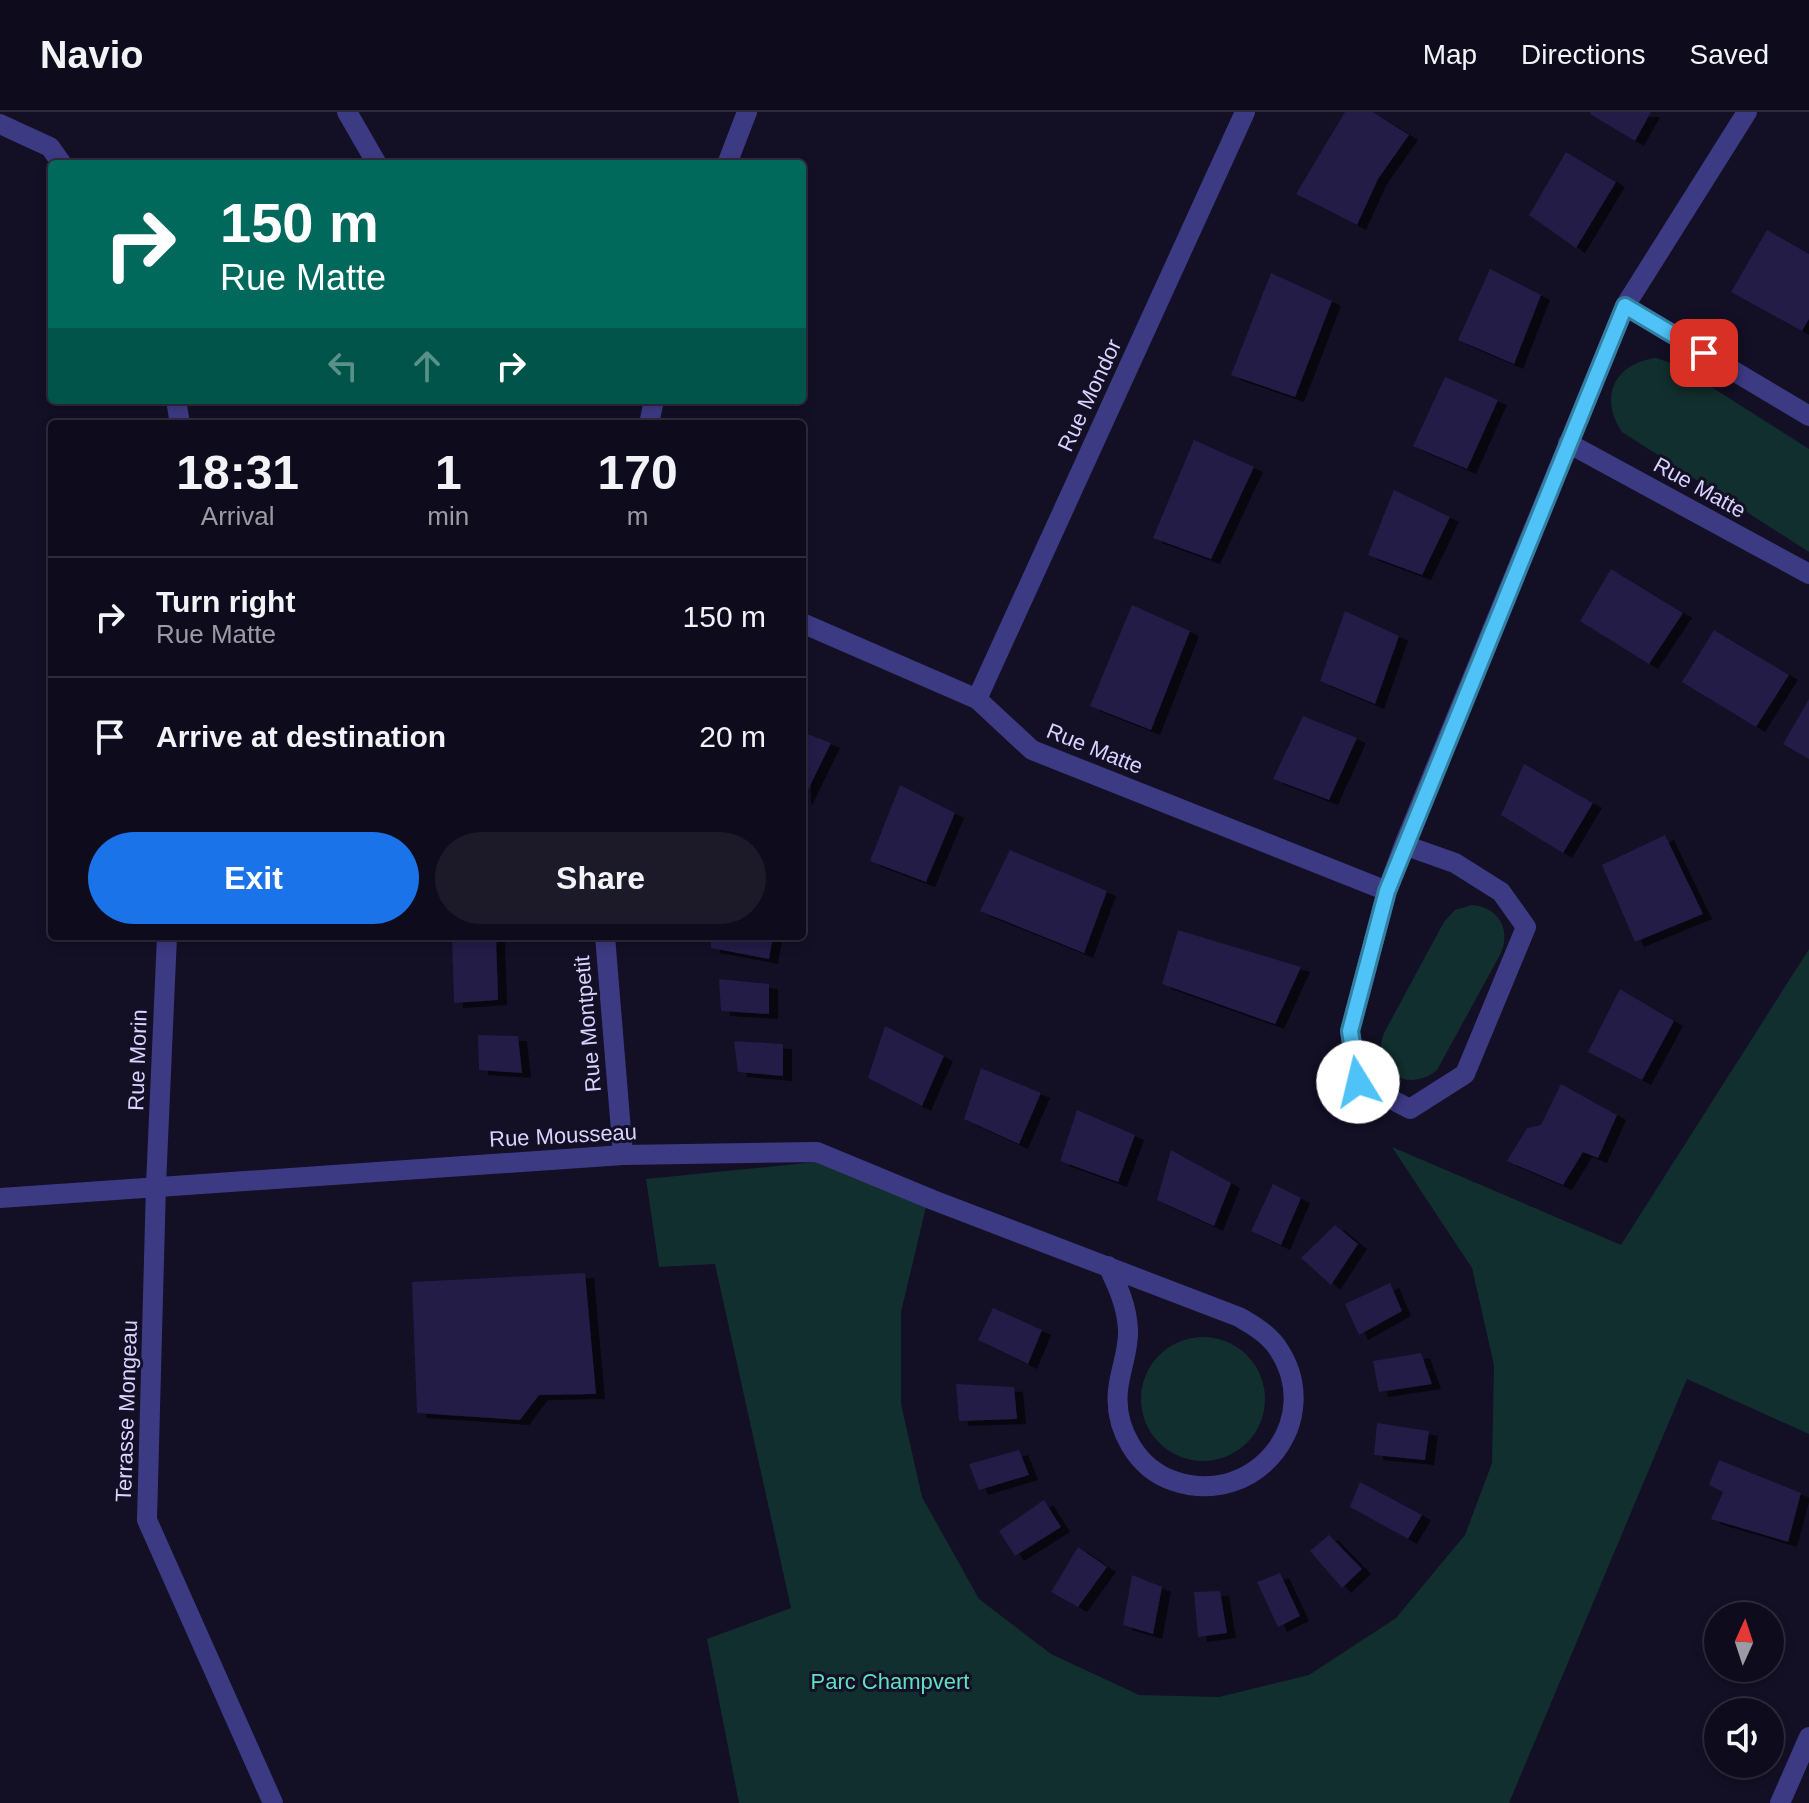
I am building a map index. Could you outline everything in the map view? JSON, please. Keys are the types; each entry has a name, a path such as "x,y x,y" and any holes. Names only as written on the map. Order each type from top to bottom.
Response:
{"street":[{"path":"347,112 375,160"},
{"path":"729,160 747,112"},
{"name":"Rue Mondor","path":"977,699 1245,112"},
{"path":"1404,845 1455,863 1501,892 1526,927 1465,1074 1410,1109 1358,1082 1350,1031 1387,891 1404,845 1625,306 1747,112"},
{"path":"0,124 50,147 59,160"},
{"path":"1625,306 1809,416"},
{"name":"Rue Matte","path":"1568,443 1809,574"},
{"name":"Rue Matte","path":"806,625 977,699 1032,750 1387,891"},
{"name":"Rue Morin","path":"156,1185 167,940"},
{"name":"Rue Montpetit","path":"605,940 623,1155"},
{"name":"Rue Mousseau","path":"0,1198 623,1155 817,1152 933,1200 1108,1266 1239,1317 1259,1329 1276,1345 1294,1387 1288,1433 1276,1453 1260,1469 1240,1480 1218,1486 1194,1486 1172,1481 1152,1469 1135,1453 1124,1433 1118,1411 1118,1388 1128,1331 1123,1297 1108,1266"},
{"name":"Terrasse Mongeau","path":"156,1185 147,1520 273,1803"},
{"path":"1780,1803 1809,1737"}],"green space":[{"path":"1656,358 1677,365 1809,449 1809,552 1622,432 1611,406 1615,384 1630,367"},
{"path":"1472,905 1489,910 1500,921 1504,936 1501,953 1437,1070 1426,1077 1403,1079 1387,1067 1382,1057 1384,1033 1444,922 1455,910"},
{"name":"Parc Champvert","path":"1809,949 1809,1434 1687,1379 1509,1803 739,1803 707,1639 791,1608 715,1264 659,1267 646,1179 816,1162 926,1207 901,1312 901,1404 922,1497 979,1599 1051,1654 1139,1695 1219,1697 1309,1675 1396,1618 1465,1535 1492,1463 1494,1365 1472,1268 1392,1147 1621,1245"},
{"path":"1203,1337 1227,1341 1247,1355 1261,1375 1265,1399 1261,1423 1247,1443 1227,1457 1203,1461 1179,1457 1159,1443 1145,1423 1141,1399 1145,1375 1159,1355 1179,1341"}],"building":[{"path":"1345,112 1373,112 1409,135 1378,179 1357,225 1296,194"},
{"path":"1591,112 1651,112 1635,141"},
{"path":"1566,152 1616,182 1576,248 1529,215"},
{"path":"1767,230 1809,254 1809,319 1802,331 1731,292"},
{"path":"1490,269 1541,295 1514,364 1458,340"},
{"path":"1271,273 1332,301 1295,397 1231,375"},
{"path":"1445,377 1498,400 1467,469 1413,446"},
{"path":"1194,440 1254,467 1211,559 1153,538"},
{"path":"1394,490 1450,517 1422,575 1368,555"},
{"path":"1611,569 1683,613 1649,664 1580,621"},
{"path":"1132,605 1190,631 1151,730 1090,706"},
{"path":"1345,611 1399,636 1375,704 1320,681"},
{"path":"1714,630 1789,675 1756,727 1682,682"},
{"path":"1809,699 1809,759 1783,744"},
{"path":"1303,716 1357,738 1329,800 1273,779"},
{"path":"806,734 831,743 806,794"},
{"path":"1524,764 1593,803 1563,853 1501,815"},
{"path":"900,785 955,813 926,882 870,861"},
{"path":"1665,835 1703,914 1635,942 1602,865"},
{"path":"1010,850 1107,891 1084,953 980,911"},
{"path":"1178,930 1301,967 1275,1024 1162,984"},
{"path":"452,940 496,940 498,1000 454,1003"},
{"path":"711,940 772,940 769,959 711,948"},
{"path":"719,979 769,984 769,1014 721,1011"},
{"path":"1620,989 1674,1021 1642,1080 1588,1052"},
{"path":"885,1026 944,1056 922,1106 868,1078"},
{"path":"478,1035 518,1036 522,1073 479,1070"},
{"path":"734,1041 783,1044 783,1076 738,1072"},
{"path":"981,1068 1041,1093 1019,1144 964,1119"},
{"path":"1561,1084 1617,1115 1598,1158 1583,1152 1563,1185 1507,1161 1527,1128 1541,1125"},
{"path":"1077,1110 1135,1135 1118,1182 1060,1161"},
{"path":"1171,1150 1231,1183 1214,1226 1157,1200"},
{"path":"1273,1184 1301,1198 1281,1245 1251,1231"},
{"path":"1335,1225 1358,1244 1331,1285 1301,1258"},
{"path":"585,1273 596,1394 539,1395 520,1420 417,1413 412,1282"},
{"path":"1390,1283 1402,1311 1359,1335 1345,1304"},
{"path":"993,1308 1042,1330 1028,1364 978,1340"},
{"path":"1421,1353 1432,1384 1379,1392 1373,1361"},
{"path":"956,1384 1014,1387 1017,1419 959,1421"},
{"path":"1377,1423 1429,1431 1425,1460 1374,1455"},
{"path":"1019,1450 1029,1475 979,1490 969,1464"},
{"path":"1719,1460 1801,1493 1788,1542 1711,1519 1723,1492 1709,1485"},
{"path":"1360,1482 1422,1515 1408,1539 1350,1507"},
{"path":"1044,1500 1061,1527 1015,1556 999,1531"},
{"path":"1329,1535 1362,1569 1342,1588 1310,1551"},
{"path":"1078,1547 1107,1567 1078,1607 1051,1592"},
{"path":"1280,1573 1300,1616 1278,1627 1257,1582"},
{"path":"1132,1575 1162,1587 1153,1634 1123,1625"},
{"path":"1220,1591 1227,1633 1198,1637 1194,1592"}],"route":[{"path":"1358,1082 1350,1031 1387,891 1625,306 1704,353"}]}
